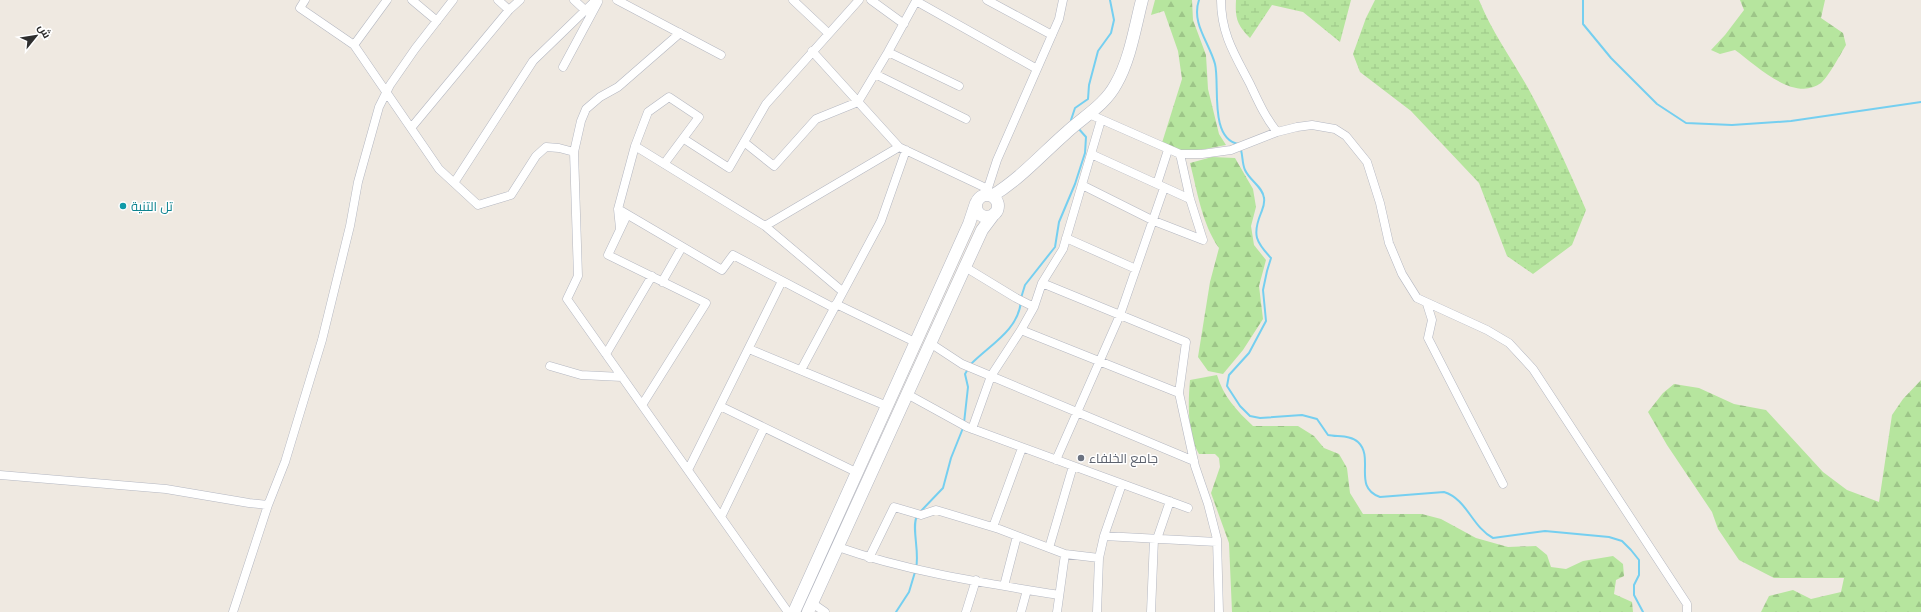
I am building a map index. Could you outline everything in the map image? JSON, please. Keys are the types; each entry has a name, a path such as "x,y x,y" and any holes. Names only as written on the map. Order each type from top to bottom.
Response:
{"main road":[{"path":"794,612 834,520 969,224 979,197 1014,180 1072,127 1108,97 1120,78 1142,0"},
{"path":"810,608 982,230 996,211 1014,180"},
{"path":"976,203 976,210 981,215 988,217 996,211 997,201 989,193"},
{"path":"841,505 846,509 854,510"},
{"path":"834,520 841,520 847,526"}],"street":[{"path":"305,0 300,8 354,45 439,169 478,205 511,195 540,151 546,147 574,152"},
{"path":"354,45 387,0"},
{"path":"412,0 437,21"},
{"path":"233,612 268,504 285,462 322,340 350,226 358,182 379,108 387,92 415,49 453,0"},
{"path":"498,0 509,10"},
{"path":"411,128 509,10 520,0"},
{"path":"574,0 586,11"},
{"path":"454,183 533,61 598,0"},
{"path":"563,67 598,0"},
{"path":"617,0 721,55"},
{"path":"793,0 828,33"},
{"path":"684,139 728,168 766,104 859,0"},
{"path":"871,0 904,24"},
{"path":"987,0 1052,35"},
{"path":"812,51 903,149 989,193 997,160 1059,19 1062,0"},
{"path":"1221,0 1221,14 1226,39 1266,117 1277,132"},
{"path":"744,142 774,166 816,119 858,102 916,1 1037,69"},
{"path":"680,33 618,87 600,97 586,109 581,120 574,152 578,276 567,299 788,612"},
{"path":"888,52 958,86"},
{"path":"875,74 966,119"},
{"path":"620,229 618,209 635,146 648,112 669,97 699,118 664,164"},
{"path":"1086,116 1101,120 1180,154 1202,154 1231,150 1277,132 1312,125 1335,129 1346,136 1368,162 1389,243 1402,274 1417,298 1427,304 1487,330 1508,343 1533,369 1687,604 1687,612"},
{"path":"966,427 991,376 1021,330 1034,306 1042,283 1063,248 1101,120"},
{"path":"635,146 765,226 842,291"},
{"path":"765,226 903,149"},
{"path":"801,370 842,291 881,221 903,149"},
{"path":"1056,460 1120,314 1154,221 1168,150"},
{"path":"1091,154 1190,199"},
{"path":"1082,185 1154,221 1203,240 1190,199 1180,154"},
{"path":"618,209 722,270 733,254 835,306 915,342"},
{"path":"627,214 608,255 706,303 642,405"},
{"path":"1066,238 1136,269"},
{"path":"662,282 682,246"},
{"path":"965,266 1016,298 1034,306"},
{"path":"606,354 652,276"},
{"path":"688,470 782,280"},
{"path":"1042,283 1186,342 1179,393 1194,461 1208,504 1217,542 1218,612"},
{"path":"1427,304 1432,320 1428,338 1503,484"},
{"path":"1021,330 1098,362 1179,393"},
{"path":"930,343 966,366 1194,461"},
{"path":"749,349 887,406"},
{"path":"550,366 581,374 622,377"},
{"path":"907,394 966,427 1188,508"},
{"path":"720,406 856,472"},
{"path":"721,517 764,428"},
{"path":"993,527 1022,448"},
{"path":"1049,548 1073,466"},
{"path":"0,475 166,489 249,503 268,504"},
{"path":"1097,612 1099,558 1104,536 1122,484"},
{"path":"1151,612 1155,539 1170,501"},
{"path":"869,558 894,507 917,514 936,510 993,527 1065,554 1099,558"},
{"path":"1004,586 1017,536"},
{"path":"1104,536 1217,542"},
{"path":"838,546 869,558 916,570 1058,596"},
{"path":"1056,612 1065,554"},
{"path":"966,612 976,580"},
{"path":"1022,612 1027,590"},
{"path":"810,608 825,612"}],"green space":[{"path":"1155,0 1192,0 1193,20 1206,55 1208,89 1219,134 1226,145 1201,150 1186,151 1161,146 1182,79 1178,51 1164,11 1151,15"},
{"path":"1236,0 1351,0 1340,42 1303,12 1272,5 1250,38 1242,29 1238,21"},
{"path":"1375,0 1479,0 1496,34 1544,118 1566,163 1586,210 1572,245 1533,274 1507,256 1479,183 1411,111 1360,72 1353,54 1366,18"},
{"path":"1740,0 1825,0 1821,18 1843,33 1846,45 1824,80 1810,88 1799,88 1787,85 1764,72 1735,50 1720,54 1711,50 1725,35 1744,10"},
{"path":"1212,157 1235,158 1253,189 1256,207 1251,226 1254,245 1266,260 1259,286 1263,319 1243,350 1223,374 1208,371 1198,357 1210,282 1219,248 1213,239 1204,218 1190,163"},
{"path":"1217,375 1223,390 1231,403 1253,426 1298,426 1314,436 1324,448 1339,454 1347,468 1350,493 1363,514 1422,514 1441,519 1476,538 1508,547 1536,546 1547,555 1551,567 1566,569 1583,561 1613,556 1623,564 1624,576 1616,580 1614,594 1632,602 1633,612 1232,612 1229,543 1211,493 1220,467 1219,458 1215,454 1199,454 1192,437 1189,418 1190,380"},
{"path":"1921,380 1921,612 1761,612 1769,596 1793,590 1811,599 1841,592 1844,578 1774,578 1739,560 1718,529 1712,512 1667,445 1648,412 1663,393 1674,384 1699,388 1734,404 1766,410 1823,472 1847,490 1879,502 1892,415 1903,399"}],"waterway":[{"path":"1073,122 1071,120 1075,108 1088,99 1089,85 1098,51 1111,33 1114,20 1110,0"},
{"path":"1199,0 1197,17 1215,64 1219,121 1223,132 1229,140 1238,144"},
{"path":"1583,0 1583,24 1611,58 1657,104 1686,123 1732,125 1791,121 1921,102"},
{"path":"1021,298 1025,285 1055,247 1059,222 1075,184 1085,153 1086,137 1078,128"},
{"path":"1241,150 1245,170 1263,194 1264,204 1258,221 1256,233 1259,243 1271,258 1263,290 1266,321 1249,353 1229,375 1227,386 1240,406 1250,416 1260,418 1302,415 1317,419 1328,435 1348,437 1358,442 1363,449 1365,456 1365,479 1367,486 1372,492 1380,497 1444,492 1458,501 1480,527 1493,538 1545,531 1609,537 1622,541 1639,560 1639,575 1634,585 1634,595 1643,612"},
{"path":"970,365 1008,330 1014,322 1021,302"},
{"path":"964,423 968,387 965,374 968,369"},
{"path":"920,512 943,488 951,458 963,428"},
{"path":"916,568 917,555 915,521 917,516"},
{"path":"896,612 909,592 915,572"}],"place":[{"name":"تل التنية","path":"123,206"},
{"name":"جامع الخلفاء","path":"1081,458"}]}
